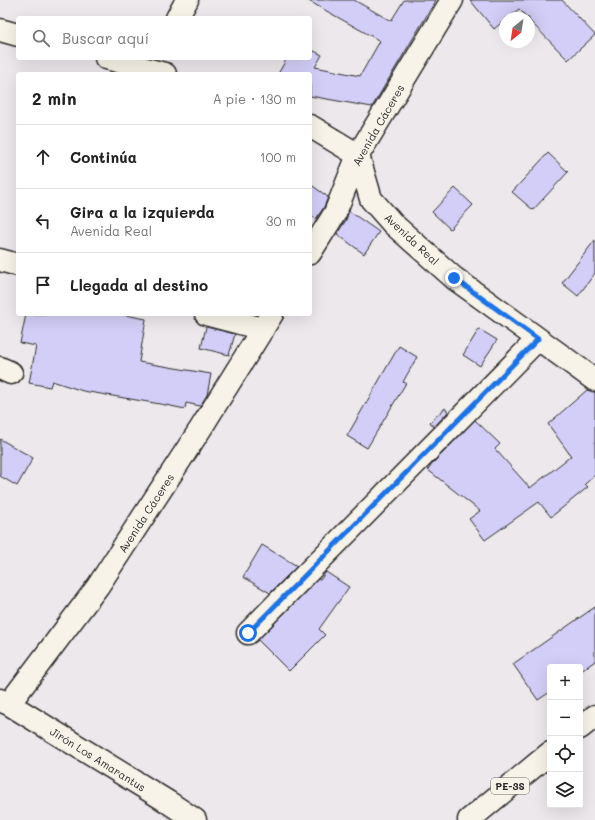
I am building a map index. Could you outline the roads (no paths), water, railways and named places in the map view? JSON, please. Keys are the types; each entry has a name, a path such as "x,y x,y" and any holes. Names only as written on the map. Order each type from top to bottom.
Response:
{"main road":[{"path":"178,16 187,0"},
{"name":"Avenida Cáceres","path":"312,250 335,213 358,155 452,0"},
{"path":"0,30 16,34"},
{"path":"117,60 156,67"},
{"path":"312,127 358,155"},
{"name":"Avenida Real","path":"358,155 371,199 393,224 454,278 595,380"},
{"path":"0,260 16,264"},
{"path":"223,316 267,321"},
{"name":"Avenida Cáceres","path":"5,702 98,586 201,428 267,321"},
{"path":"248,633 538,339"},
{"name":"Jirón Los Amarantus","path":"5,702 195,820"},
{"path":"583,726 595,716"},
{"name":"PE-3S","path":"469,820 547,755"}]}
